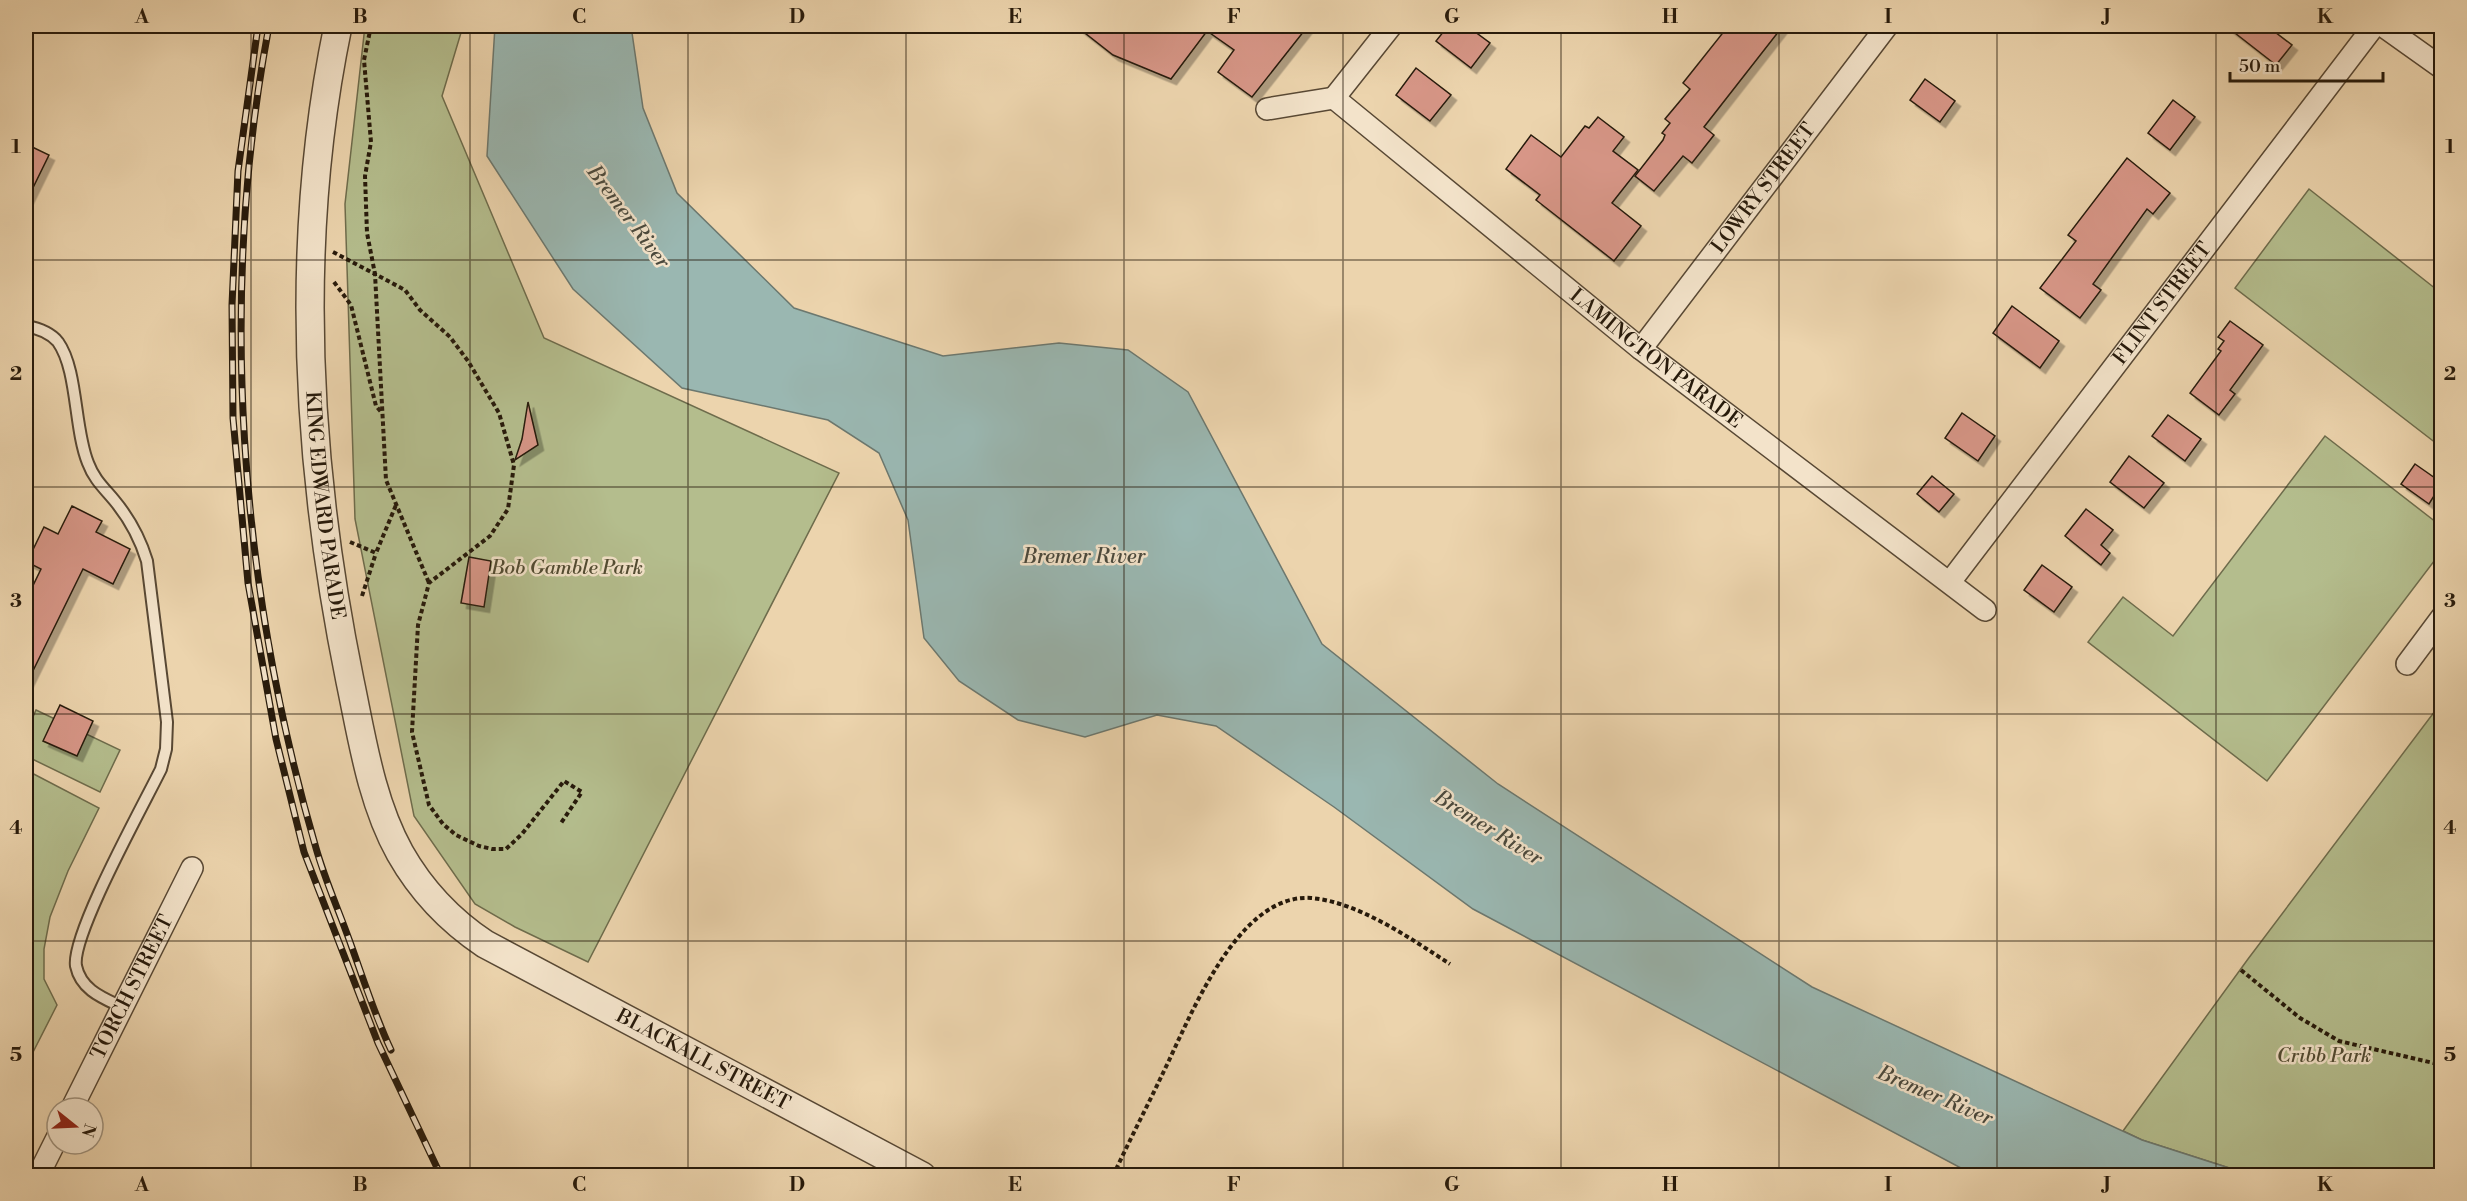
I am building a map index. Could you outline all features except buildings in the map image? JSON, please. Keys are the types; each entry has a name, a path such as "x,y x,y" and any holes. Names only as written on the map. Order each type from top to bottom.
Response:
{"street":[{"name":"KING EDWARD PARADE","path":"338,26 327,78 313,198 310,298 312,413 322,517 344,652 364,750 391,833 405,860 427,893 463,930 485,944"},
{"path":"1266,109 1334,98 1390,26"},
{"name":"LOWRY STREET","path":"1641,349 1887,26"},
{"name":"FLINT STREET","path":"1950,582 2374,26"},
{"path":"2383,26 2442,68"},
{"name":"LAMINGTON PARADE","path":"1334,98 1641,349 1985,610"},
{"path":"2407,664 2442,617"},
{"name":"TORCH STREET","path":"78,1096 192,867"},
{"name":"BLACKALL STREET","path":"485,944 922,1176"},
{"path":"38,1176 48,1156"}],"lane":[{"path":"26,326 48,333 58,342 71,380 78,427 87,462 97,482 115,501 138,536 147,561 167,722 166,748 161,769 99,895 76,954 76,967 81,979 90,990 122,1007"}],"path":[{"path":"371,26 364,60 371,142 366,176 367,233 375,274 386,480 429,583 418,625 412,732 429,805 443,824 456,835 479,846 506,849 522,834 564,781 582,792 561,823"},
{"path":"333,252 405,290 420,310 450,337 468,361 499,412 514,465 508,509 490,536 429,583"},
{"path":"334,282 351,305 376,406 383,413"},
{"path":"362,596 376,553 397,504"},
{"path":"350,542 376,553"},
{"path":"1113,1176 1207,983 1241,933 1270,909 1287,900 1310,898 1322,900 1367,914 1399,930 1450,964"},
{"path":"2241,970 2300,1018 2340,1041 2442,1065"}],"green space":[{"name":"Bob Gamble Park","path":"365,26 463,26 442,96 544,338 839,473 588,962 515,927 475,904 414,816 355,519 345,204"},
{"path":"2309,189 2441,293 2441,447 2235,288"},
{"path":"2325,436 2441,526 2441,552 2267,781 2088,642 2123,597 2173,636"},
{"name":"Cribb Park","path":"2441,703 2441,1175 2251,1175 2142,1140 2123,1131 2248,959"},
{"path":"36,710 120,750 100,792 26,756 26,733"},
{"path":"26,770 99,808 68,871 50,917 44,949 44,979 57,1005 26,1066"}],"water":[{"name":"Bremer River","path":"495,26 631,26 643,108 677,193 794,308 943,356 1059,343 1128,350 1188,392 1322,644 1498,784 1812,987 2142,1140 2251,1175 1974,1175 1473,909 1334,807 1216,726 1157,715 1085,737 1018,720 959,681 924,638 908,520 879,453 828,420 682,388 573,289 487,156"}],"railway":[{"path":"258,26 238,171 232,305 233,418 248,583 276,739 304,852 378,1043 441,1176"},
{"path":"269,26 253,128 244,231 241,335 245,439 254,543 269,646 290,748 316,848 374,1010 391,1050"}]}
